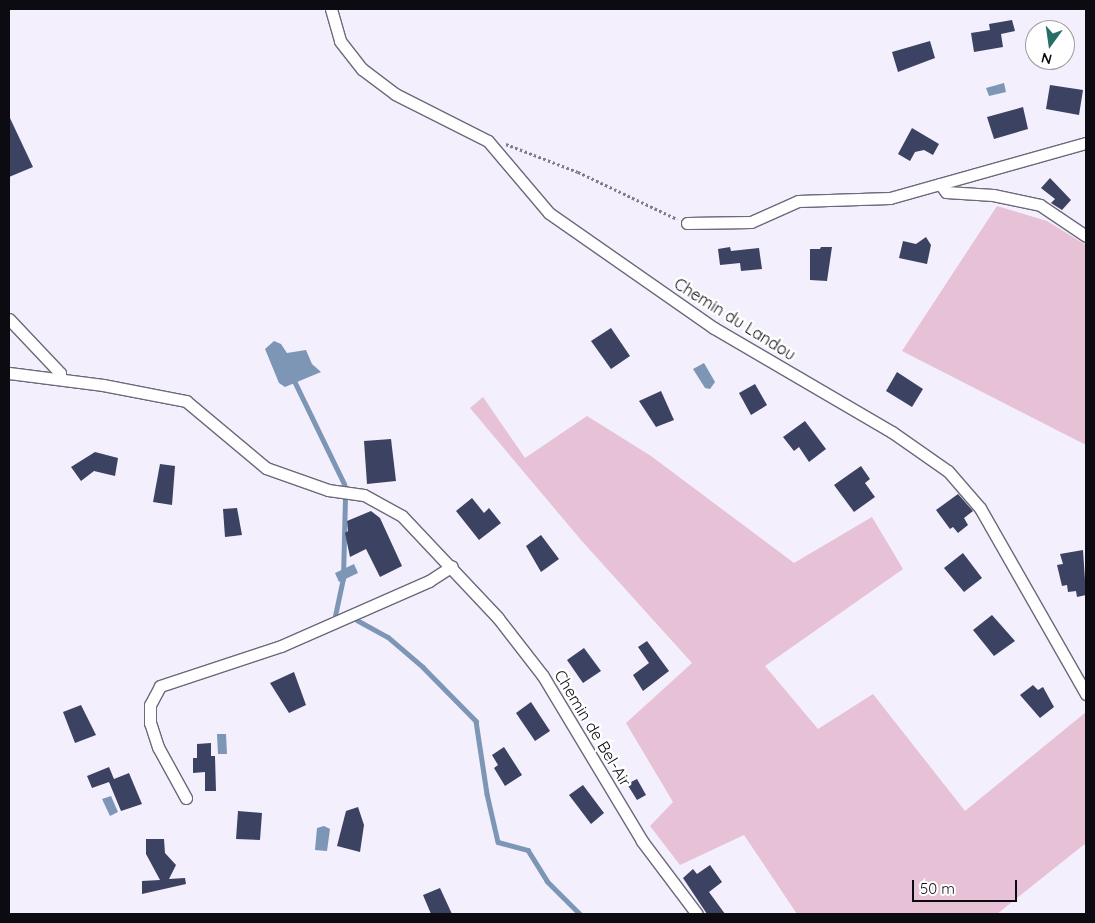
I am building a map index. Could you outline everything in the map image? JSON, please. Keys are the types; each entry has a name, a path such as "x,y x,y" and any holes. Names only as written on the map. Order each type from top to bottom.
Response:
{"street":[{"name":"Chemin du Landou","path":"331,9 340,42 362,69 395,94 463,125 496,147 528,191 561,222 610,252 714,328 892,432 948,471 980,508 1086,694"},
{"path":"687,223 744,223 798,201 874,200 940,184 1086,143"},
{"path":"940,184 946,192 993,195 1040,205 1086,236"},
{"path":"9,318 60,373 60,378"},
{"name":"Chemin de Bel-Air","path":"9,373 60,378 186,401 266,468 328,490 364,495 402,516 452,566 543,676 642,841 697,914"},
{"path":"186,798 162,756 150,723 150,705 160,686 281,646 429,581 452,566"}],"path":[{"path":"496,147 505,143 514,146 687,223"}],"shaded area":[{"path":"997,206 1047,221 1086,245 1086,445 902,351"},
{"path":"483,397 525,458 587,416 651,456 794,563 872,517 903,569 765,666 818,729 873,694 965,811 1086,712 1086,843 997,914 797,914 744,835 680,865 650,826 673,802 626,723 692,663 581,540 470,408"}],"water":[{"path":"1004,83 1006,92 989,96 986,88"},
{"path":"274,341 281,344 287,353 306,350 312,364 321,372 285,387 279,383 265,349"},
{"path":"704,363 715,382 710,389 705,388 693,369"},
{"path":"354,564 358,573 339,582 335,573"},
{"path":"217,734 226,734 227,754 218,754"},
{"path":"111,796 118,812 110,816 102,799"},
{"path":"324,826 330,829 327,851 315,850 317,828"}],"building":[{"path":"1012,20 1015,31 1001,34 1003,47 974,52 971,33 990,30 989,24"},
{"path":"930,41 935,58 898,72 892,52"},
{"path":"1050,85 1083,90 1079,115 1046,109"},
{"path":"1023,107 1028,129 994,139 987,117"},
{"path":"9,116 33,167 9,177"},
{"path":"912,128 939,144 933,155 924,150 915,152 910,161 898,154"},
{"path":"1050,178 1071,200 1062,210 1051,203 1055,199 1041,188"},
{"path":"926,237 931,245 927,264 899,258 903,241 916,244"},
{"path":"730,247 731,251 759,248 762,269 741,271 740,263 720,265 718,249"},
{"path":"821,247 832,247 827,281 810,280 810,249 820,249"},
{"path":"611,328 630,356 611,369 591,341"},
{"path":"897,372 923,389 912,407 886,391"},
{"path":"755,384 767,405 751,415 739,393"},
{"path":"661,391 674,420 656,427 639,401"},
{"path":"805,421 826,449 809,462 799,447 794,451 783,437"},
{"path":"391,439 396,481 367,484 364,441"},
{"path":"95,452 118,458 115,476 94,471 81,481 71,467"},
{"path":"160,464 175,466 172,505 153,502"},
{"path":"861,466 870,479 865,483 875,497 854,512 834,485"},
{"path":"958,494 973,511 964,518 968,525 958,533 953,527 950,529 936,510"},
{"path":"472,498 484,513 489,508 501,523 479,540 456,511"},
{"path":"237,508 242,535 225,537 223,509"},
{"path":"371,511 380,518 402,566 380,577 366,549 350,557 345,533 348,531 347,521"},
{"path":"541,535 559,559 541,572 526,546"},
{"path":"1083,550 1086,595 1077,597 1076,591 1068,592 1067,585 1062,586 1057,565 1063,564 1060,554"},
{"path":"963,553 982,578 964,592 944,568"},
{"path":"992,615 1015,641 994,656 973,630"},
{"path":"647,641 669,671 643,691 633,675 649,663 638,647"},
{"path":"584,648 601,671 583,683 567,660"},
{"path":"294,672 306,705 289,713 270,683"},
{"path":"1033,685 1038,690 1043,687 1054,707 1040,718 1020,695"},
{"path":"531,702 550,731 535,741 516,713"},
{"path":"81,705 96,735 75,743 63,712"},
{"path":"211,743 211,756 215,756 216,791 205,791 205,772 193,773 193,758 197,758 197,744"},
{"path":"504,747 522,775 505,786 494,768 498,765 492,755"},
{"path":"109,767 114,779 129,773 142,804 121,811 109,782 92,788 87,776"},
{"path":"637,779 646,795 637,800 627,784"},
{"path":"583,785 604,813 591,824 569,795"},
{"path":"358,807 364,825 360,852 337,846 346,811"},
{"path":"238,811 262,813 260,840 236,839"},
{"path":"146,839 164,839 165,853 176,865 169,879 185,878 186,884 142,894 142,881 160,880 146,854"},
{"path":"710,865 722,882 709,892 725,914 707,914 683,878 693,869 697,874"},
{"path":"440,888 452,914 431,914 423,895"}],"waterway":[{"path":"295,382 345,485"},
{"path":"335,616 343,579 345,497"},
{"path":"357,620 388,637 423,667 476,721 487,794 498,842 528,850 547,881 580,914"}]}
